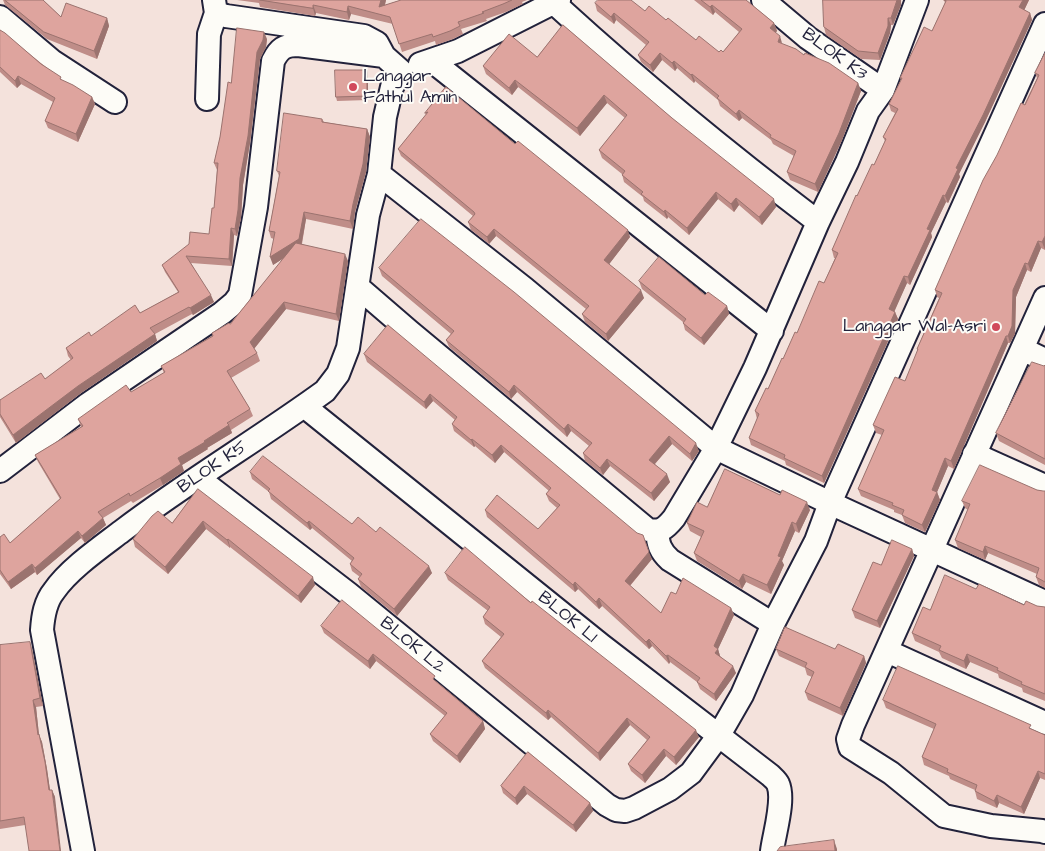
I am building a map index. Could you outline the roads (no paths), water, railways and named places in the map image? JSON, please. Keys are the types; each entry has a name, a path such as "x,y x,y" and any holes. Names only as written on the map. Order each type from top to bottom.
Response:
{"street":[{"name":"BLOK K3","path":"763,0 788,9 832,56 883,90"},
{"path":"358,286 409,331 648,530 657,531 666,528 716,448 772,331 868,111 883,90 917,0"},
{"path":"207,99 209,34 215,7 364,36 377,43 384,56 401,71 458,51 557,2 604,49 763,181 818,222"},
{"path":"0,17 52,61 115,102"},
{"path":"719,735 742,695 773,624 816,541 830,503 1045,24"},
{"path":"0,471 88,404 222,313 240,295 256,208 273,61 278,51 287,45 298,44 384,56"},
{"path":"432,61 772,331"},
{"name":"BLOK K5","path":"83,851 42,630 47,602 61,582 103,546 151,509 325,391 338,374 348,348 368,215 379,174 385,117 392,88 401,71"},
{"path":"379,174 525,289 716,448 1045,602"},
{"path":"1045,298 848,739 850,747 892,773 944,816 991,826 1045,832"},
{"path":"1022,350 1045,360"},
{"name":"BLOK L1","path":"304,406 601,645 770,775 778,783 780,793 780,804 772,851"},
{"path":"974,454 1045,486"},
{"name":"BLOK L2","path":"198,478 342,588 607,805 616,810 625,811 634,808 670,788 691,773 719,735"},
{"path":"657,531 658,545 670,560 773,624"},
{"path":"887,651 1045,723"}],"place":[{"name":"Langgar Fathul Amin","path":"353,87"},
{"name":"Langgar Wal-Asri","path":"996,327"}]}
